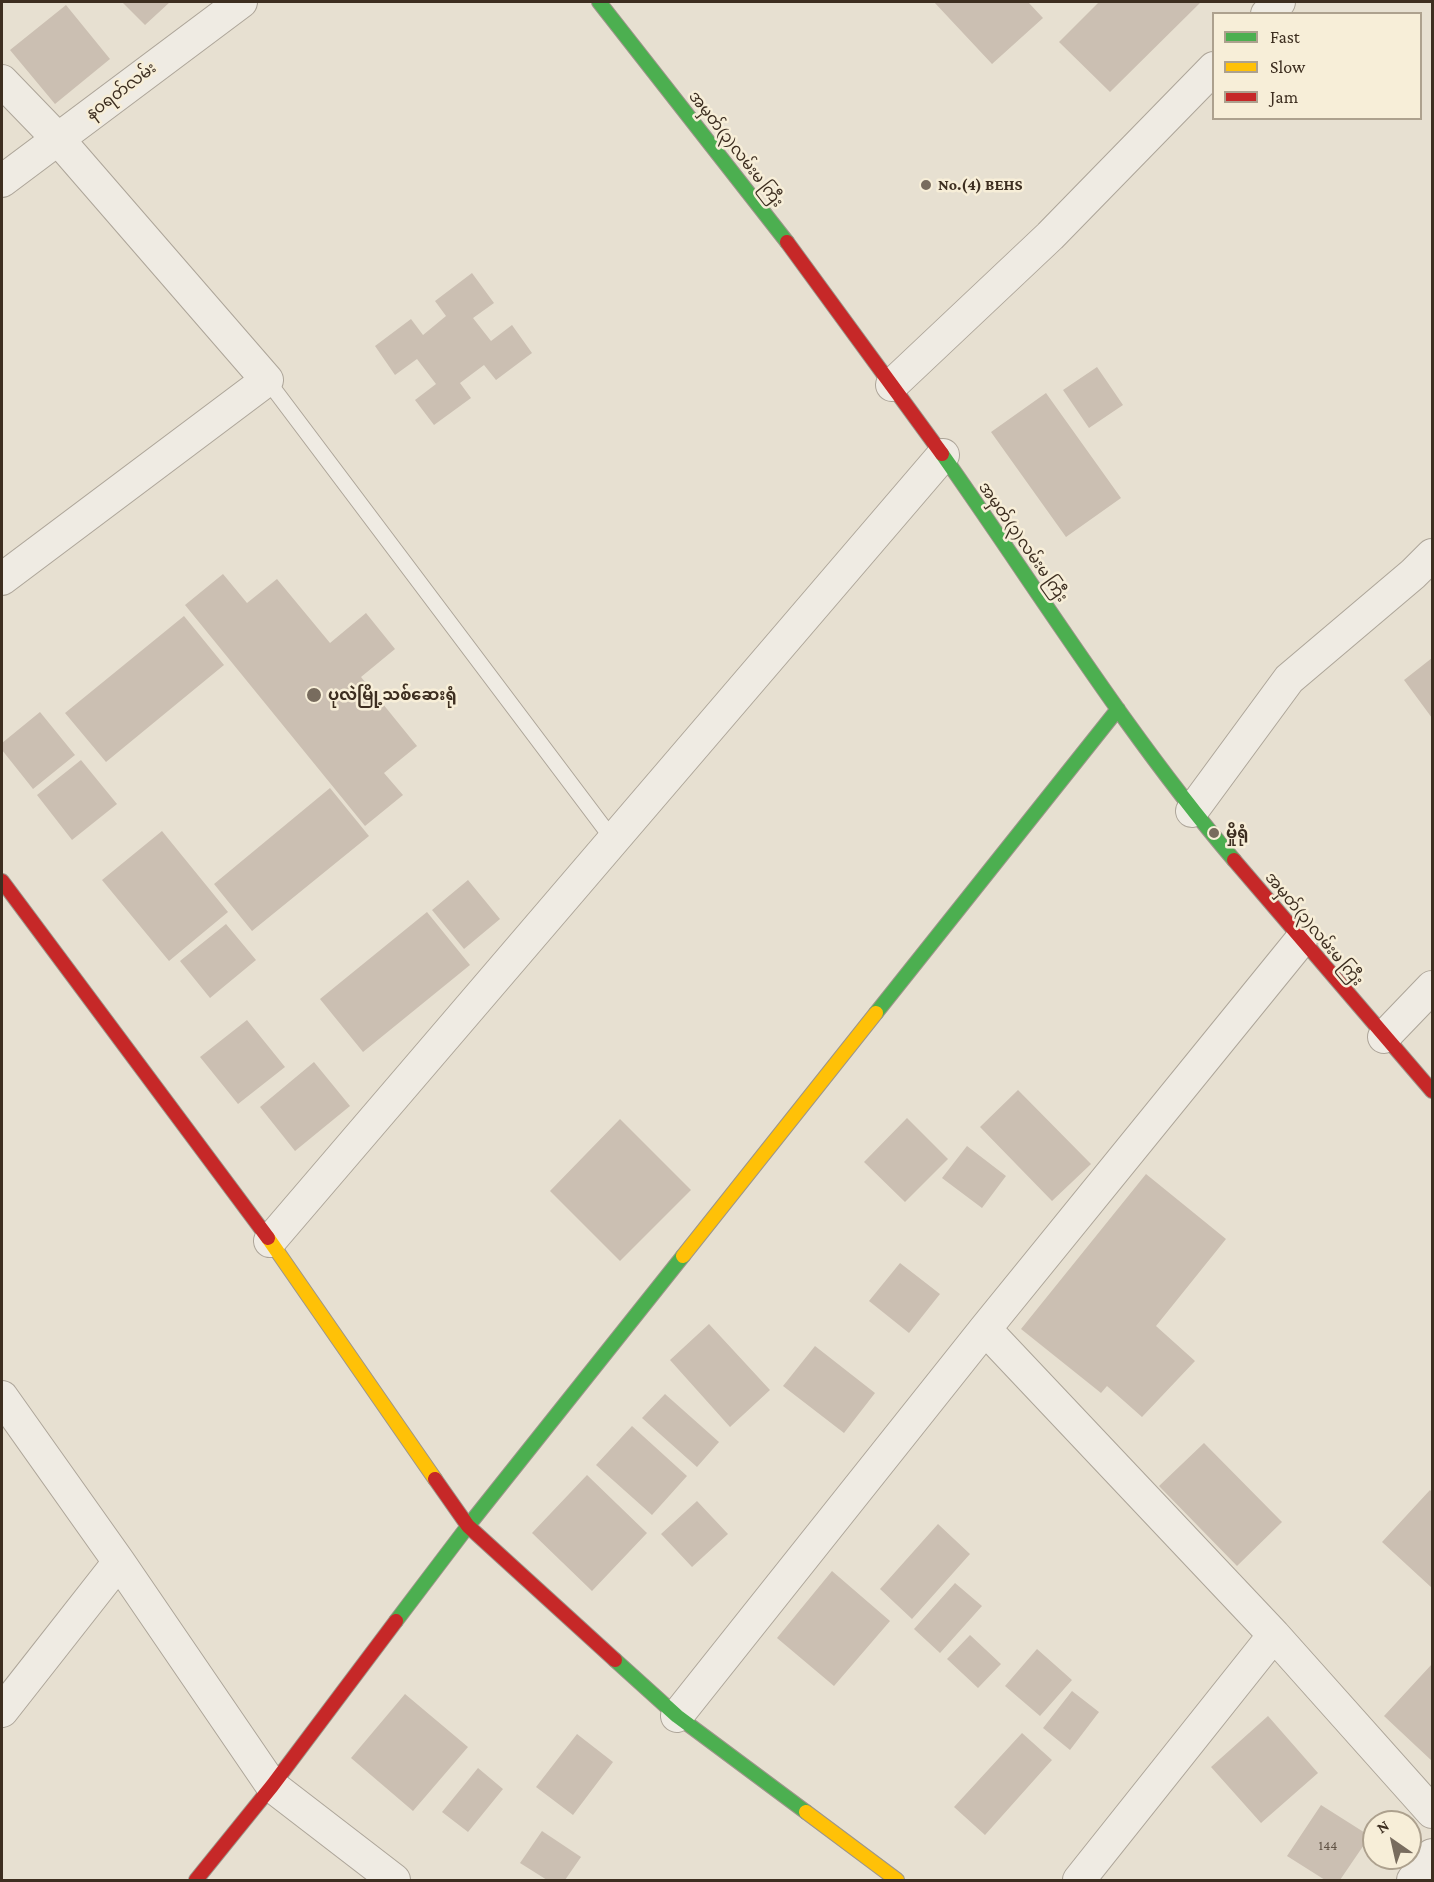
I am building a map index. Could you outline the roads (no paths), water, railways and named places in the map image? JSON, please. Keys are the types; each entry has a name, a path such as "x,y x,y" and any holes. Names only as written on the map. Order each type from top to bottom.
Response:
{"street":[{"name":"နဝရတ်လမ်း","path":"2,181 241,2"},
{"name":"အမှတ်(၃)လမ်းမ ကြီး","path":"599,2 764,211 943,454 1118,709 1192,812 1432,1091"},
{"path":"892,385 1050,236 1212,70"},
{"path":"2,81 58,139 267,380 2,579"},
{"path":"270,1241 943,454"},
{"path":"1192,812 1289,679 1413,574 1432,555"},
{"path":"196,1881 272,1786 468,1526 1118,709"},
{"path":"2,881 270,1241 468,1526 677,1716 897,1881"},
{"path":"677,1716 985,1329 1301,940"},
{"path":"1384,1037 1432,987"},
{"path":"985,1329 1274,1635 1432,1812"},
{"path":"2,1397 272,1786 394,1881"},
{"path":"2,1710 118,1562"},
{"path":"1079,1881 1274,1635"},
{"path":"1413,1881 1432,1855"}],"lane":[{"path":"267,380 614,840"}],"place":[{"name":"No.(4) BEHS","path":"926,185"},
{"name":"ပုလဲမြို့သစ်ဆေးရုံ","path":"314,695"},
{"name":"မှိုရုံ","path":"1214,833"}]}
